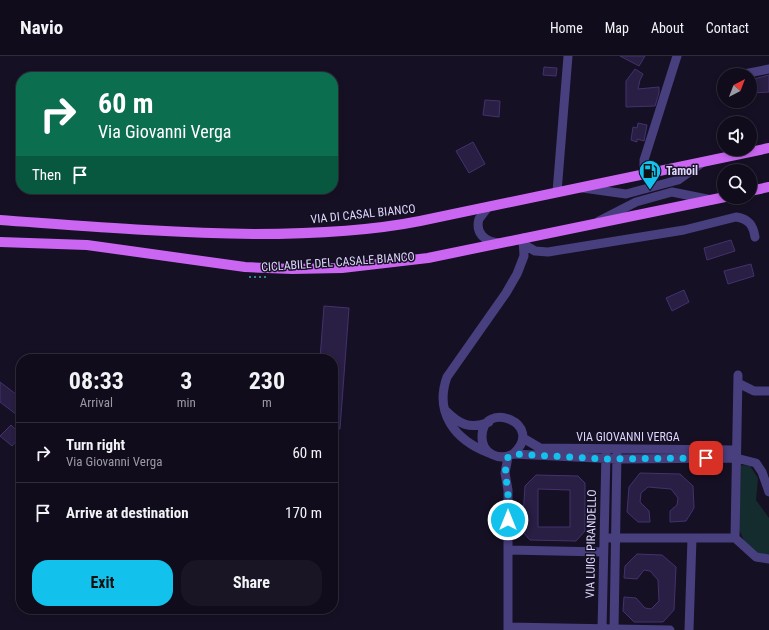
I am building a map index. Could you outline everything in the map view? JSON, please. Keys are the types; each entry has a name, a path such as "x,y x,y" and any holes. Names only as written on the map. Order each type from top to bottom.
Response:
{"main road":[{"name":"VIA DI CASAL BIANCO","path":"0,220 187,233 300,234 389,227 769,148"},
{"path":"757,192 769,187"},
{"path":"0,242 87,244 225,265 298,269 342,268 414,261 501,243 523,241 591,225 717,200"}],"street":[{"path":"557,192 568,56"},
{"path":"644,175 644,160 677,56"},
{"path":"757,71 769,69"},
{"path":"580,188 626,194 678,180 704,162"},
{"path":"591,225 636,202 672,192 713,200"},
{"path":"488,207 479,218 479,231 486,240 501,243"},
{"path":"523,241 535,251 548,252 684,230 736,217 750,222 755,238"},
{"path":"511,456 501,458 490,454 479,449 460,435 449,424 443,409 442,389 447,376 510,286 522,264 524,256 523,241"},
{"path":"735,538 738,379 754,391 769,391"},
{"path":"443,409 457,422 469,426 482,425 502,417 509,418 519,426 523,438 522,444 511,456 505,473"},
{"path":"489,422 484,427 482,441 505,473 508,490 508,629 670,630"},
{"name":"VIA GIOVANNI VERGA","path":"523,438 540,448 617,448 736,454"},
{"name":"VIA LUIGI PIRANDELLO","path":"614,630 617,448"},
{"name":"VIA LUIGI PIRANDELLO","path":"602,629 606,449"},
{"path":"736,454 756,464 762,472 769,492"},
{"name":"VIA GIOVANNI VERGA","path":"511,456 617,459 736,454"},
{"path":"604,538 735,538 756,557 769,559"},
{"path":"689,630 692,538"},
{"path":"508,550 603,552"}],"path":[{"name":"CICLABILE DEL CASALE BIANCO","path":"248,276 271,277"}],"green space":[{"path":"741,465 750,466 758,478 756,500 769,518 769,555 757,554 744,541 739,529"}],"building":[{"path":"620,56 645,56 639,66"},
{"path":"544,67 557,68 556,76 543,75"},
{"path":"635,69 643,74 638,89 659,87 659,93 655,106 626,107 626,81"},
{"path":"769,75 769,92 757,93 757,78"},
{"path":"485,100 500,101 499,117 483,115"},
{"path":"638,123 647,125 644,141 637,139 637,142 631,140 633,127 637,128"},
{"path":"473,142 485,164 469,173 456,151"},
{"path":"731,240 735,251 707,260 704,248"},
{"path":"751,264 754,276 728,284 724,271"},
{"path":"684,290 689,302 672,311 666,298"},
{"path":"324,306 349,308 340,429 338,429 338,354 320,354"},
{"path":"0,382 16,394 16,414 0,402"},
{"path":"11,425 16,430 16,441 12,446 0,436"},
{"path":"640,473 680,474 693,486 694,508 686,521 670,522 670,511 677,505 678,498 671,489 648,487 641,493 640,502 649,511 650,522 638,522 627,512 629,487"},
{"path":"536,475 578,476 585,483 585,531 576,541 530,540 522,531 525,486","holes":["538,489 570,490 570,527 538,527"]},
{"path":"637,554 662,555 676,567 674,610 663,622 634,622 623,611 624,597 636,598 645,608 651,609 659,601 658,580 650,571 644,570 637,579 624,578 625,566"}],"place":[{"name":"Tamoil","path":"650,190"}],"route":[{"path":"508,520 508,490 505,473 508,457 514,454 605,459 706,458"}]}
